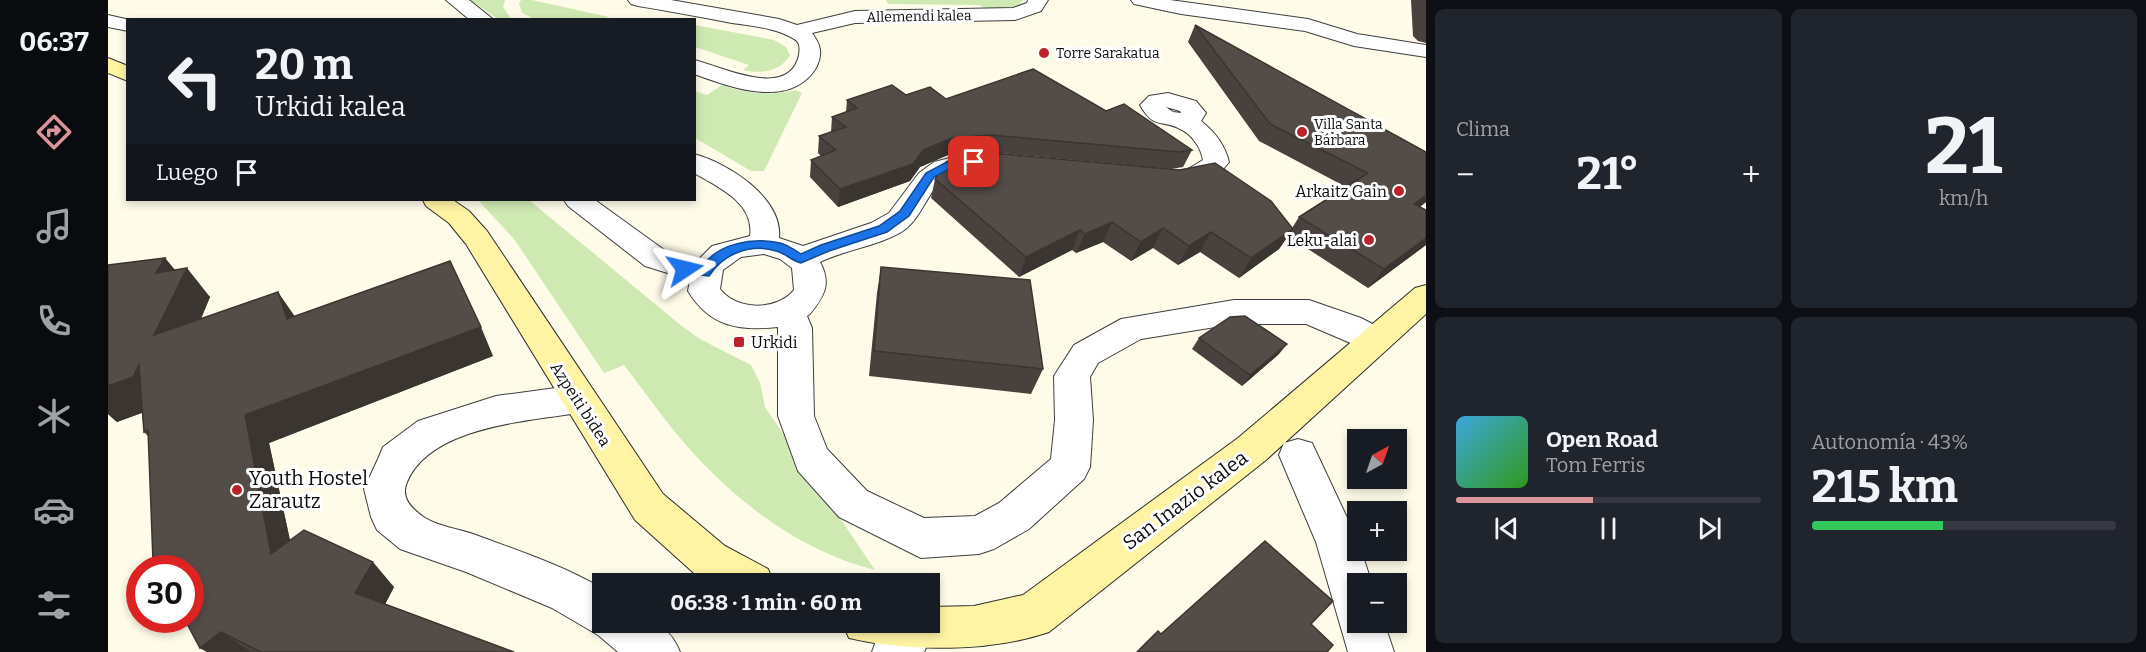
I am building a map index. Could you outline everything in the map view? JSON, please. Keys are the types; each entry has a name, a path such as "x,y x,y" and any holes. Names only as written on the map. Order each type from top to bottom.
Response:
{"main road":[{"path":"108,65 126,73"},
{"name":"Azpeiti bidea","path":"437,201 459,217 477,238 649,507 710,560 733,573"},
{"name":"San Inazio kalea","path":"903,642 1033,616 1252,449 1426,296"},
{"path":"886,633 903,642"}],"street":[{"path":"456,0 481,18"},
{"path":"638,0 779,25 797,31 810,44 808,58 798,75 782,83 749,84 696,67"},
{"name":"Allemendi kalea","path":"797,31 855,17 1015,14 1034,7 1038,0"},
{"path":"1141,0 1180,8 1308,25 1354,40 1426,51"},
{"path":"108,21 126,25"},
{"path":"1148,177 1171,179 1193,177 1206,172 1216,162 1215,151 1208,140 1185,120"},
{"path":"801,259 825,248 883,229 896,222 904,214 924,182 938,170 955,164 974,162 1010,164"},
{"path":"696,163 744,192 755,203 766,221 768,231 765,244"},
{"path":"579,201 656,259 670,265 705,273"},
{"path":"765,244 791,252 801,259 809,269 812,281 809,292 802,303 789,312 771,318 753,319 734,315 719,308 708,297 703,285 705,273 716,258 734,248 765,244"},
{"path":"789,312 795,328 795,416 812,459 853,504 921,538 979,535 1014,516 1070,467 1074,420 1072,376 1086,354 1133,328 1233,312 1309,312 1349,327 1374,340"},
{"path":"578,399 496,411 431,432 397,459 384,489 392,516 415,535 472,554 568,593 592,608"},
{"path":"1298,455 1337,542 1347,575"},
{"path":"630,633 657,652"},
{"path":"1365,633 1371,652"}],"green space":[{"path":"470,0 505,0 503,7 510,18 497,18"},
{"path":"521,0 532,0 609,17 533,18 522,13 519,4"},
{"path":"886,0 1024,0 1014,8 987,12 980,5 888,4"},
{"path":"696,25 774,40 786,47 790,55 781,65 770,70 756,72 743,70 749,65 696,47"},
{"path":"722,85 759,93 796,90 802,93 764,171 751,171 696,139 696,91 707,95"},
{"path":"479,201 530,201 683,327 700,339 751,365 760,383 765,407 875,570 848,562 796,538 748,505 726,486 686,445 624,365 604,373 514,239"}],"building":[{"path":"1195,25 1426,152 1426,195 1414,204 1426,210 1426,238 1384,269 1299,217 1368,173 1270,124"},
{"path":"1033,69 1106,111 1124,104 1192,150 1179,152 991,135 952,138 923,150 913,164 840,189 811,160 836,150 819,136 846,127 832,117 857,108 847,100 892,85 906,95 930,87 946,99"},
{"path":"992,153 1180,170 1215,163 1271,201 1293,229 1251,258 1211,232 1189,246 1163,228 1141,242 1112,222 1085,234 1080,230 1026,257 935,179 946,162 960,155"},
{"name":"Youth Hostel Zarautz","path":"165,258 156,273 187,268 154,335 278,292 287,319 450,261 481,327 245,415 271,554 304,530 373,562 355,593 514,652 261,652 221,632 200,648 192,633 204,633 204,555 153,555 148,430 144,432 139,365 133,377 108,386 108,265"},
{"path":"881,267 1030,280 1043,369 874,351"},
{"path":"1245,316 1287,344 1250,375 1199,338 1230,317"},
{"path":"1265,541 1333,601 1311,624 1333,645 1327,652 1137,652 1158,631 1161,634"}],"place":[{"name":"Torre Sarakatua","path":"1044,53"},
{"name":"Villa Santa Bárbara","path":"1302,132"},
{"name":"Arkaitz Gain","path":"1399,191"},
{"name":"Leku-alai","path":"1369,240"},
{"name":"Urkidi","path":"739,342"},
{"name":"Youth Hostel Zarautz","path":"237,490"}],"route":[{"path":"685,269 705,273 711,263 721,254 749,245 765,244 778,247 801,259 825,248 870,234 896,222 930,175 949,165 974,162"}]}
